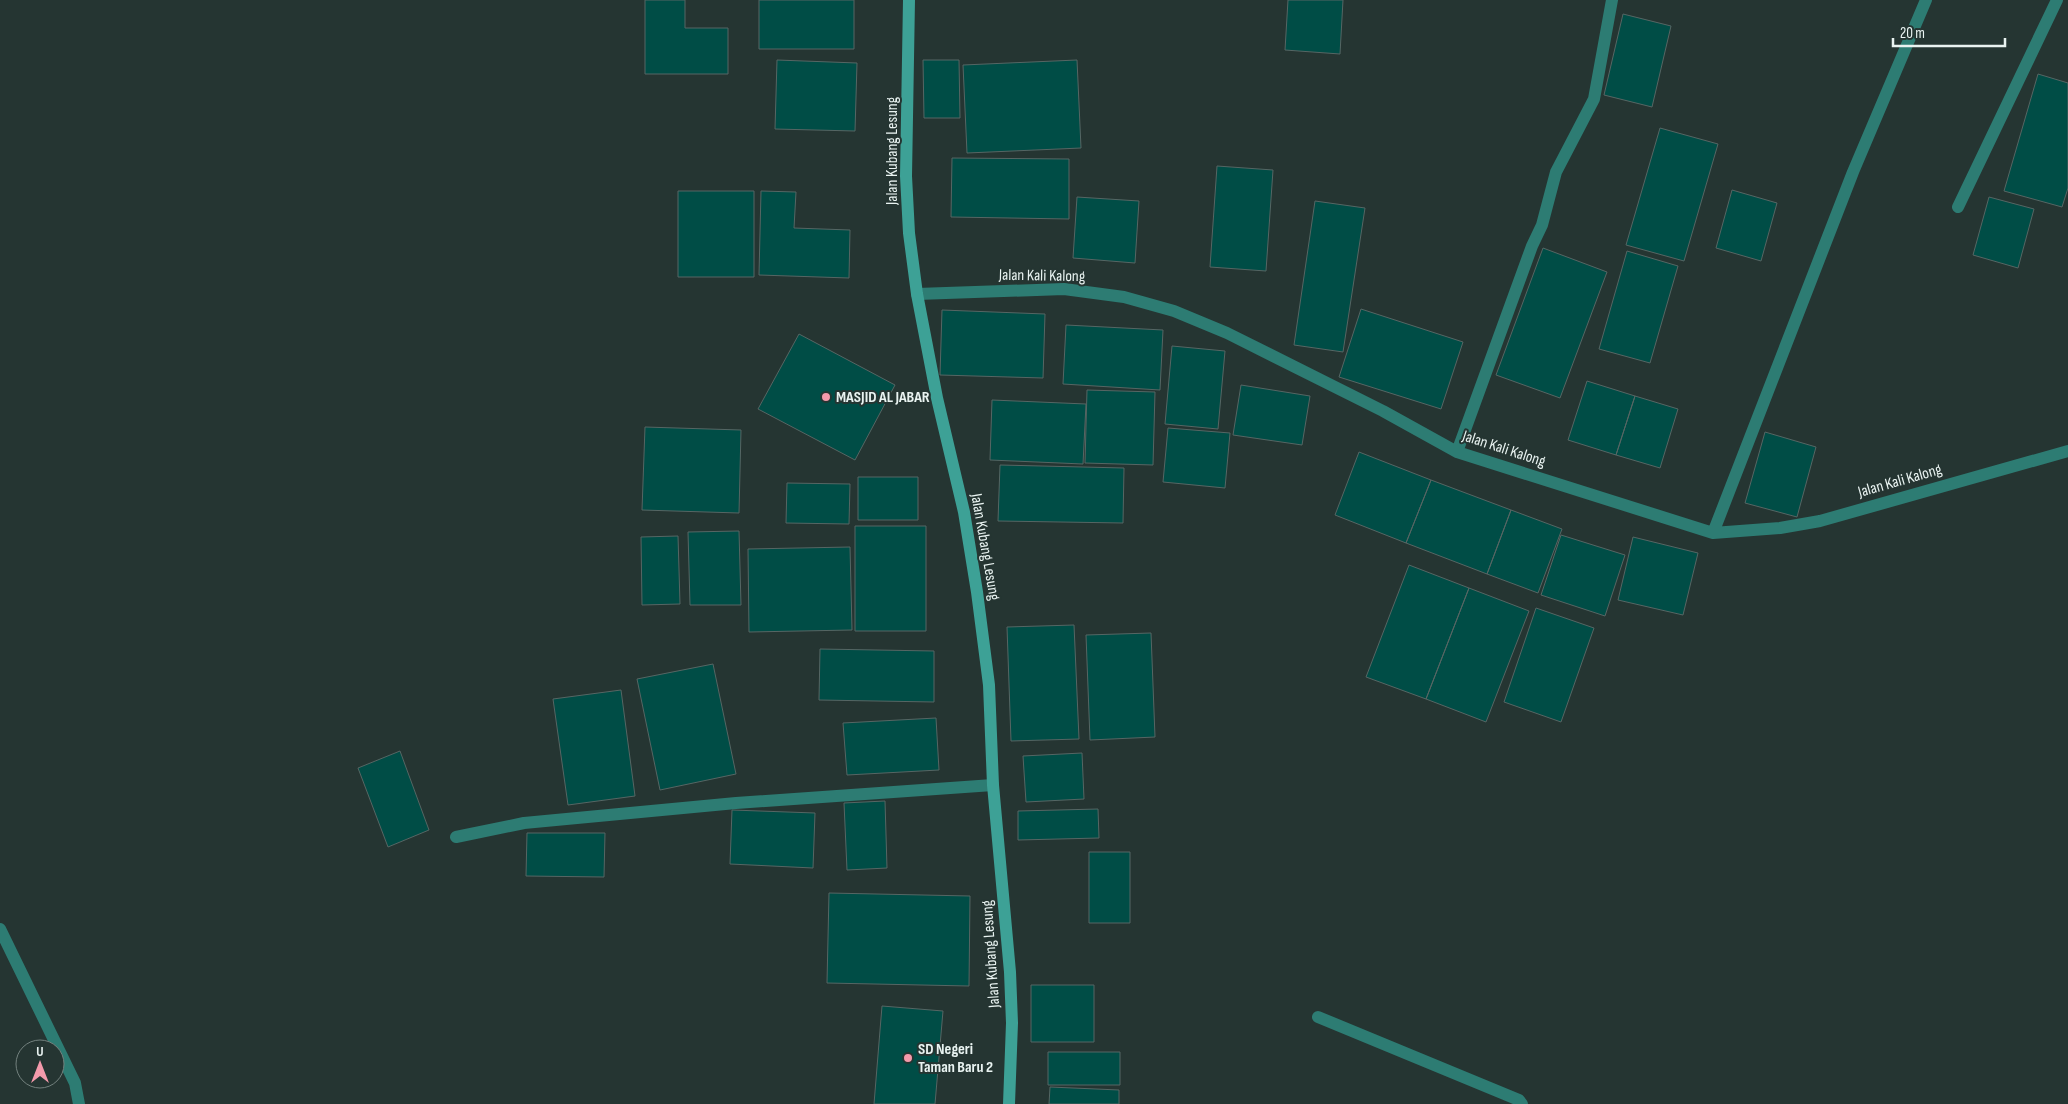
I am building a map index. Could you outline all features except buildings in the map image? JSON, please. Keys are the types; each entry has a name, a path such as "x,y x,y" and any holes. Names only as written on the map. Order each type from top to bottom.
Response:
{"street":[{"name":"Jalan Kubang Lesung","path":"909,0 906,176 909,233 917,294 964,512 976,583 988,685 1010,980 1012,1023 1009,1104"},
{"path":"1457,452 1532,246 1542,225 1556,172 1594,99 1612,0"},
{"path":"1713,533 1853,172 1926,0"},
{"path":"1958,207 2057,0"},
{"name":"Jalan Kali Kalong","path":"917,294 1064,289 1124,297 1174,311 1227,334 1374,406 1457,452 1713,533 1780,528 1820,521 2068,451"},
{"path":"456,836 524,823 736,803 994,785"},
{"path":"0,929 75,1083 78,1104"},
{"path":"1318,1017 1510,1096 1522,1104"}],"place":[{"name":"MASJID AL JABAR","path":"826,397"},
{"name":"SD Negeri Taman Baru 2","path":"908,1058"}]}
